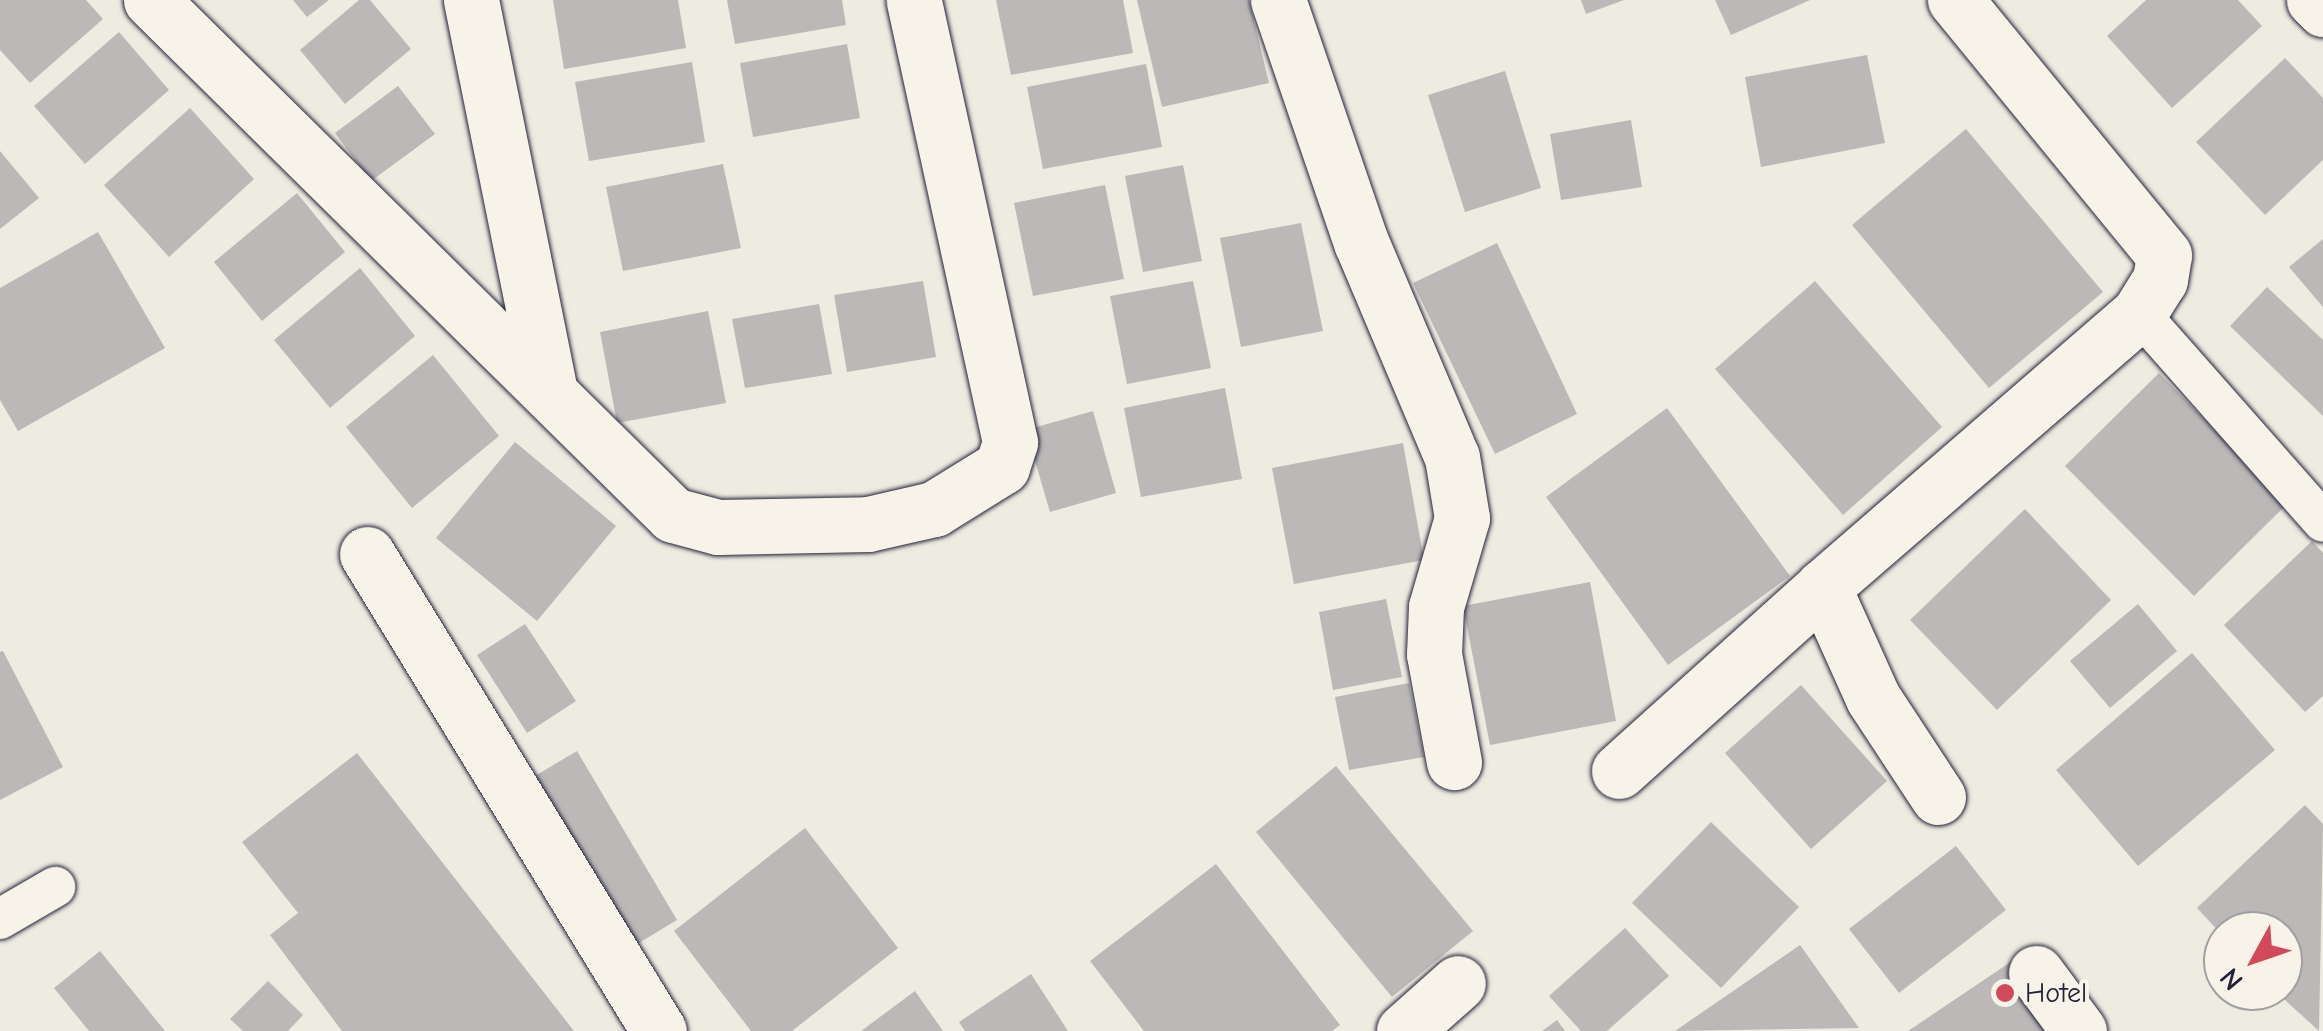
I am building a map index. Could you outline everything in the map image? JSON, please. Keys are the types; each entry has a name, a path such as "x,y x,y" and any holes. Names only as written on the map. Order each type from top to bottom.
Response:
{"street":[{"path":"152,0 673,515 718,526 868,524 934,509 1002,467 1010,442 914,0"},
{"path":"471,0 550,391"},
{"path":"1278,0 1361,242 1452,458 1462,518 1436,607 1434,654 1454,762"},
{"path":"1619,771 2139,313 2160,280 2164,255 2156,240 1955,0"},
{"path":"2314,0 2323,9"},
{"path":"367,554 659,1031"},
{"path":"1823,588 1873,698 1938,797"},
{"path":"2036,972 2079,1031"},
{"path":"1404,1031 1458,983"}],"lane":[{"path":"2139,313 2323,522"},
{"path":"0,919 55,887"}],"building":[{"path":"0,0 86,0 103,19 30,83 0,50"},
{"path":"293,0 329,0 307,17"},
{"path":"359,0 370,0 411,49 345,104 300,50"},
{"path":"553,0 678,0 686,48 564,69"},
{"path":"727,0 842,0 846,25 735,44"},
{"path":"996,0 1123,0 1133,53 1011,75"},
{"path":"1137,0 1249,0 1269,83 1162,107"},
{"path":"1581,0 1624,0 1586,14"},
{"path":"1715,0 1810,0 1731,35"},
{"path":"2146,0 2238,0 2262,26 2172,108 2107,36"},
{"path":"119,32 169,90 85,164 34,106"},
{"path":"847,44 860,118 753,137 740,63"},
{"path":"1867,55 1885,143 1761,167 1745,77"},
{"path":"2285,58 2323,98 2323,160 2265,215 2196,142"},
{"path":"692,62 705,142 589,161 575,82"},
{"path":"1146,64 1162,147 1043,169 1027,87"},
{"path":"1505,71 1541,188 1465,212 1428,95"},
{"path":"398,86 435,134 371,181 335,133"},
{"path":"190,108 254,179 169,257 104,185"},
{"path":"1631,120 1642,187 1561,200 1550,134"},
{"path":"1966,129 2103,292 1989,388 1852,225"},
{"path":"0,151 39,198 0,229"},
{"path":"723,164 741,248 623,271 606,187"},
{"path":"1183,165 1202,261 1143,272 1125,176"},
{"path":"1105,185 1124,279 1033,296 1014,203"},
{"path":"297,193 345,252 262,321 214,262"},
{"path":"1301,223 1323,331 1241,347 1220,238"},
{"path":"98,232 165,348 18,431 0,400 0,288"},
{"path":"2323,239 2323,307 2289,267"},
{"path":"1497,243 1577,414 1495,454 1413,283"},
{"path":"360,268 415,336 330,408 274,340"},
{"path":"923,281 936,357 847,372 834,295"},
{"path":"1193,281 1211,368 1127,384 1110,296"},
{"path":"1815,281 1942,427 1843,515 1715,369"},
{"path":"2267,287 2323,340 2323,416 2230,326"},
{"path":"819,304 832,374 745,388 732,319"},
{"path":"708,311 726,403 617,423 600,332"},
{"path":"433,355 499,436 412,508 346,427"},
{"path":"2159,373 2287,504 2194,596 2065,466"},
{"path":"1225,388 1242,479 1141,497 1124,408"},
{"path":"1667,408 1790,576 1668,665 1546,497"},
{"path":"1093,411 1116,493 1050,512 1026,430"},
{"path":"515,442 616,526 537,621 436,538"},
{"path":"1403,443 1424,560 1294,584 1272,468"},
{"path":"2025,509 2111,600 1997,710 1910,620"},
{"path":"2312,541 2323,553 2323,696 2305,712 2224,625"},
{"path":"1590,582 1616,721 1490,745 1463,606"},
{"path":"1386,599 1402,677 1333,690 1319,612"},
{"path":"2138,604 2177,651 2110,708 2070,661"},
{"path":"525,624 576,701 527,733 477,655"},
{"path":"3,651 63,767 0,800 0,652"},
{"path":"2192,653 2275,750 2138,866 2056,770"},
{"path":"1409,683 1424,757 1349,770 1335,697"},
{"path":"1801,685 1887,781 1811,849 1725,753"},
{"path":"577,751 677,920 614,958 513,789"},
{"path":"357,753 574,1031 342,1031 270,935 298,913 242,842"},
{"path":"1336,766 1473,931 1392,997 1256,832"},
{"path":"2305,805 2323,824 2319,1031 2297,1011 2303,1011 2303,911 2203,911 2203,914 2197,908"},
{"path":"1711,822 1799,907 1721,988 1632,903"},
{"path":"805,828 898,948 792,1031 751,1031 674,931"},
{"path":"1956,846 2006,910 1899,993 1849,929"},
{"path":"1216,864 1340,1025 1332,1031 1144,1031 1090,961"},
{"path":"1625,928 1669,976 1607,1031 1581,1031 1549,996"},
{"path":"1800,945 1859,1028 1675,1031"},
{"path":"100,951 165,1031 89,1031 54,988"},
{"name":"Hotel","path":"2021,955 2071,1031 1908,1031"},
{"path":"1031,974 1068,1031 965,1031 959,1022"},
{"path":"268,981 303,1015 288,1031 243,1031 230,1019"},
{"path":"915,991 943,1031 861,1031"},
{"path":"1557,1020 1565,1031 1542,1031"}],"place":[{"name":"Hotel","path":"2005,993"}]}
